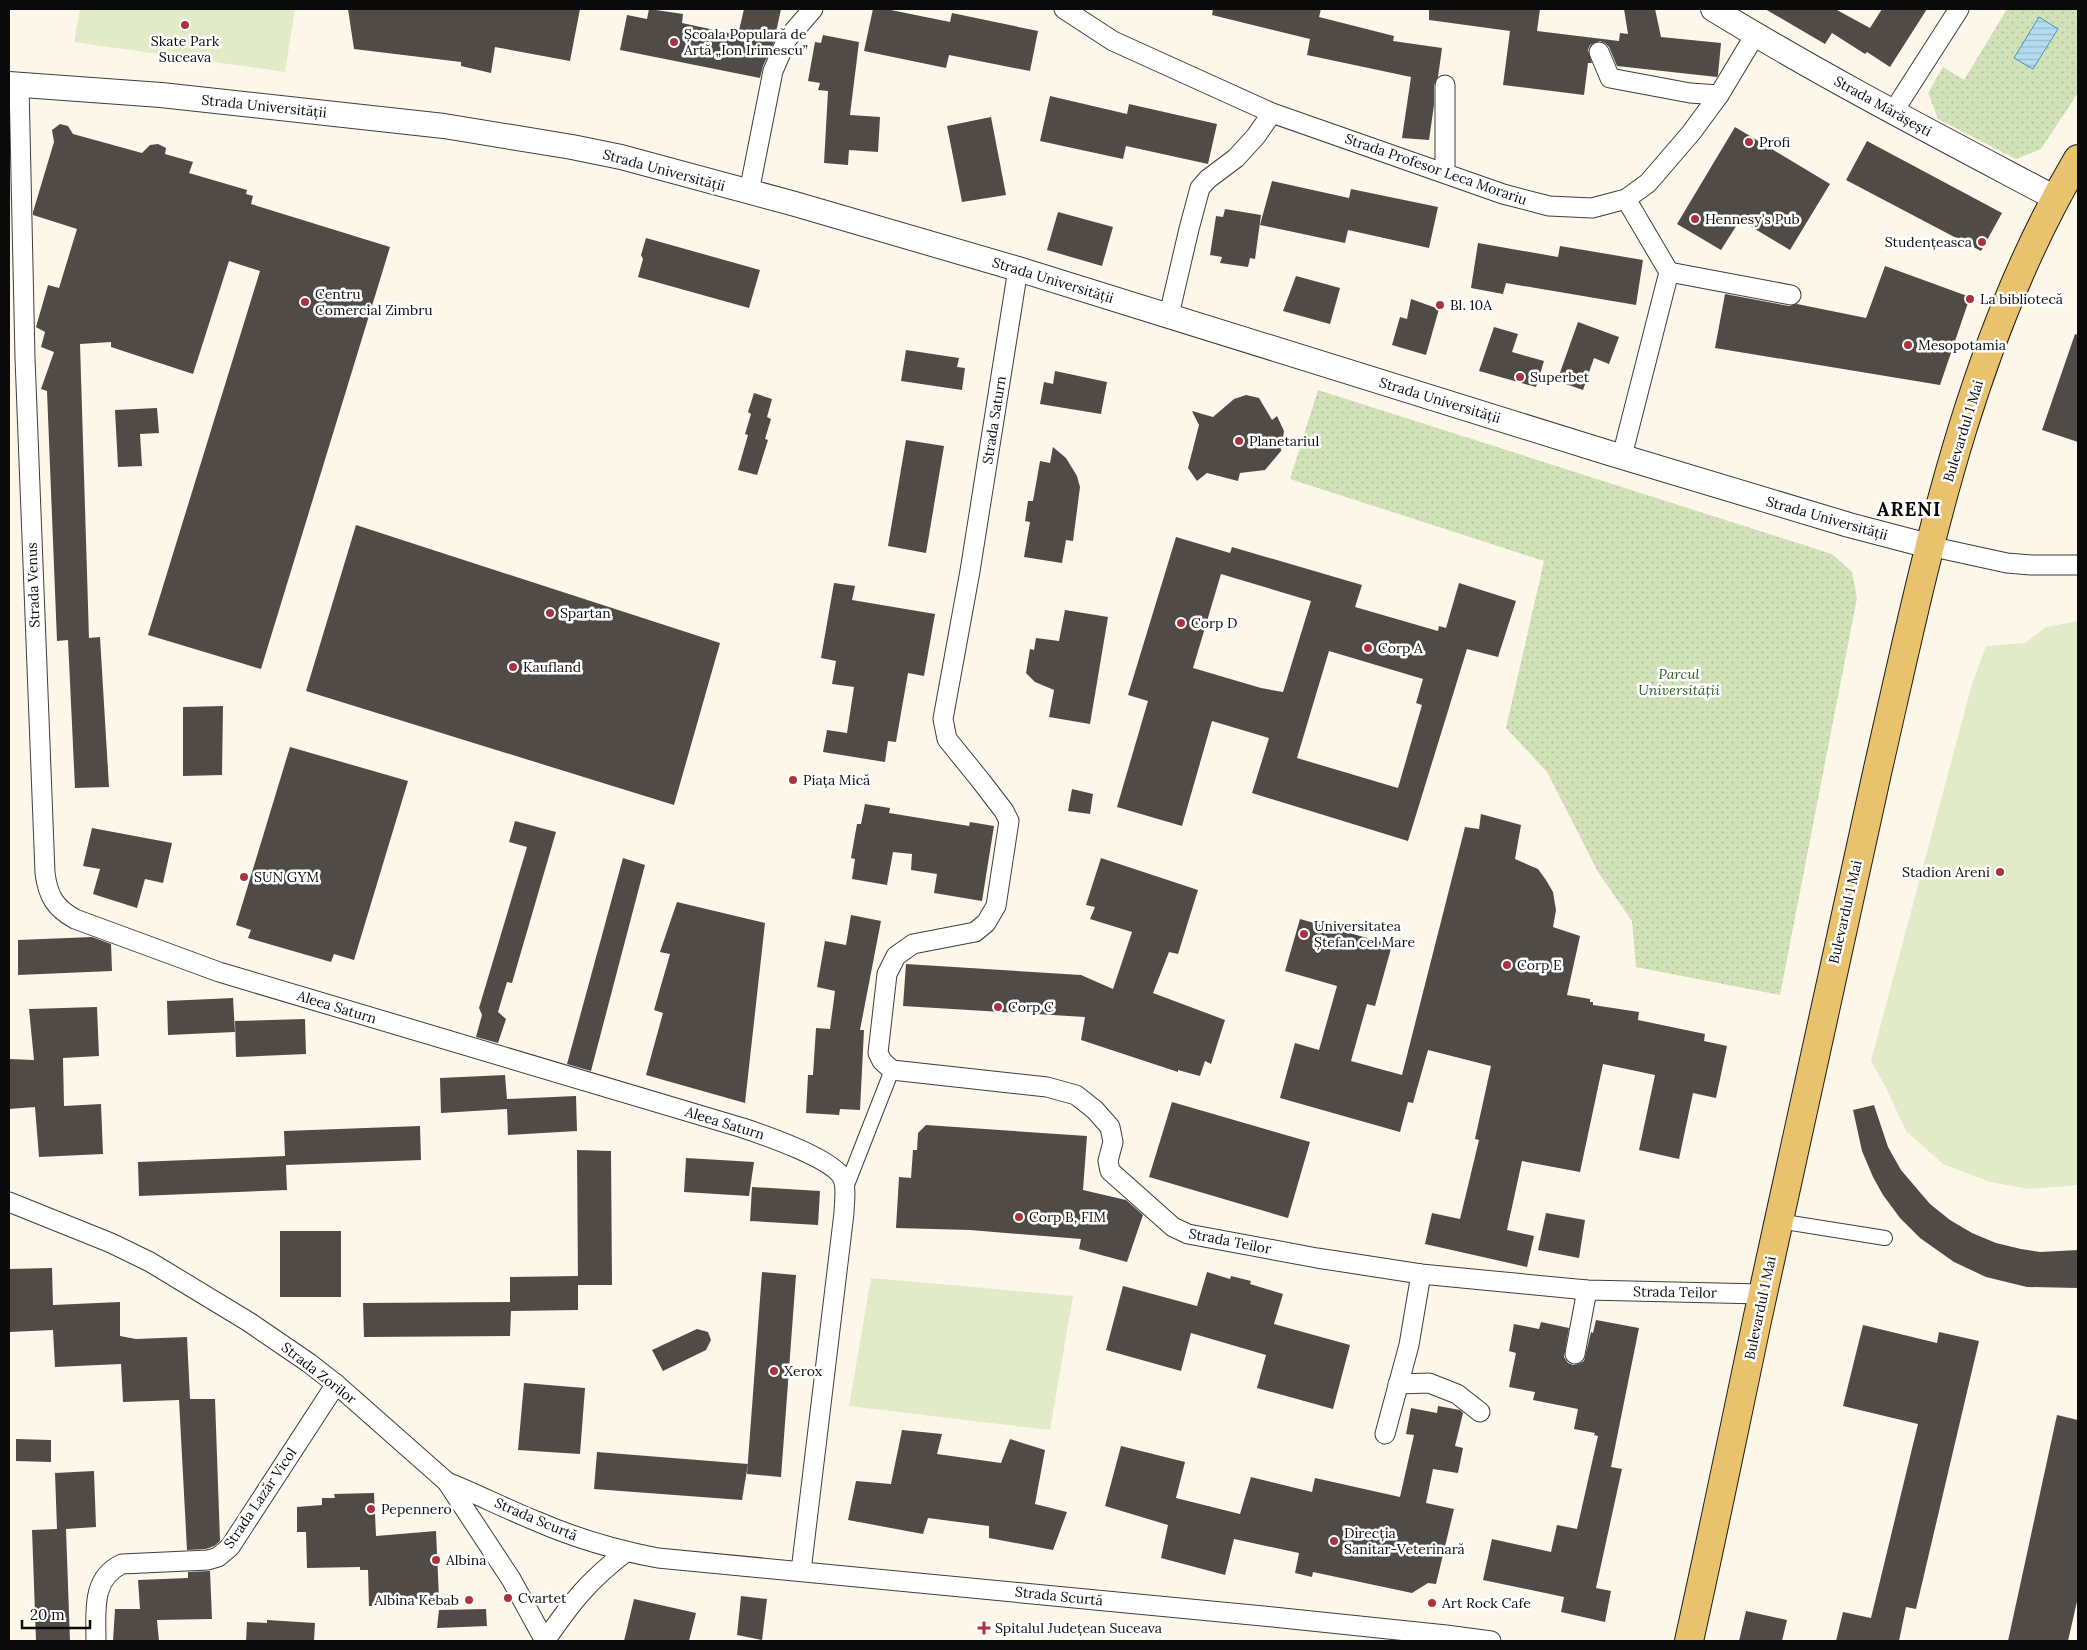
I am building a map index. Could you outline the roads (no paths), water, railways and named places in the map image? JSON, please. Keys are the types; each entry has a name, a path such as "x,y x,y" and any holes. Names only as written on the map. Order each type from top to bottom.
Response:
{"main road":[{"name":"Bulevardul 1 Mai","path":"1689,1641 1832,968 1929,546 1988,350 2007,300 2055,198 2078,159"}],"street":[{"path":"749,192 773,71 788,38 813,9"},
{"name":"Strada Profesor Leca Morariu","path":"1064,9 1113,41 1272,113 1503,194 1549,206 1592,208 1626,200 1648,183 1691,133 1719,95 1755,35"},
{"name":"Strada Mărășești","path":"1713,9 1755,35 1893,112 2055,198"},
{"path":"1893,112 1958,9"},
{"path":"1599,52 1610,78 1690,93 1719,95"},
{"name":"Strada Universității","path":"14,84 161,95 444,126 621,157 1018,269 1849,525 1929,546 2007,563 2078,565"},
{"name":"Strada Venus","path":"14,84 46,886 56,906 75,919 219,972"},
{"path":"1445,85 1445,173"},
{"path":"1169,315 1200,188 1208,179 1236,158 1256,136 1272,113"},
{"path":"1622,456 1669,272 1626,200"},
{"name":"Strada Saturn","path":"887,1065 878,1053 887,974 896,956 913,944 975,932 986,923 996,906 1009,821 1004,811 947,739 943,719 970,571 1018,269"},
{"path":"1669,272 1791,295"},
{"name":"Aleea Saturn","path":"219,972 743,1128 815,1156 842,1176 845,1190"},
{"path":"802,1571 845,1190 887,1065"},
{"name":"Strada Teilor","path":"887,1065 1047,1087 1076,1095 1095,1110 1110,1127 1113,1142 1108,1161 1110,1171 1173,1227 1188,1234 1317,1258 1421,1274 1587,1290 1762,1294"},
{"name":"Strada Zorilor","path":"9,1202 111,1243 150,1262 249,1322 336,1384 447,1482 511,1579 546,1641"},
{"path":"1778,1221 1885,1238"},
{"path":"1385,1434 1409,1345 1421,1274"},
{"path":"1575,1354 1587,1290"},
{"path":"1398,1384 1429,1383 1456,1394 1480,1412"},
{"name":"Strada Lazăr Vicol","path":"96,1641 96,1604 101,1584 112,1569 122,1564 208,1560 218,1557 230,1548 336,1384"},
{"name":"Strada Scurtă","path":"447,1482 536,1521 626,1552 680,1562 802,1571 1273,1617 1491,1641"},
{"path":"546,1641 582,1590 600,1572 626,1552"}],"water":[{"path":"2039,17 2058,29 2033,69 2014,58"}],"place":[{"name":"Skate Park Suceava","path":"185,25"},
{"name":"Școala Populară de Artă „Ion Irimescu”","path":"674,42"},
{"name":"Profi","path":"1749,142"},
{"name":"Hennesy's Pub","path":"1695,219"},
{"name":"Studențeasca","path":"1982,242"},
{"name":"La bibliotecă","path":"1970,299"},
{"name":"Centru Comercial Zimbru","path":"305,302"},
{"name":"Bl. 10A","path":"1440,305"},
{"name":"Mesopotamia","path":"1908,345"},
{"name":"Superbet","path":"1520,377"},
{"name":"Planetariul","path":"1239,441"},
{"name":"Spartan","path":"550,613"},
{"name":"Corp D","path":"1181,623"},
{"name":"Corp A","path":"1368,648"},
{"name":"Kaufland","path":"513,667"},
{"name":"Piața Mică","path":"793,780"},
{"name":"Stadion Areni","path":"2000,872"},
{"name":"SUN GYM","path":"244,877"},
{"name":"Universitatea Ștefan cel Mare","path":"1304,934"},
{"name":"Corp E","path":"1507,965"},
{"name":"Corp C","path":"998,1007"},
{"name":"Corp B, FIM","path":"1019,1217"},
{"name":"Xerox","path":"774,1371"},
{"name":"Pepennero","path":"371,1509"},
{"name":"Direcția Sanitar-Veterinară","path":"1334,1541"},
{"name":"Albina","path":"436,1560"},
{"name":"Cvartet","path":"508,1598"},
{"name":"Albina Kebab","path":"469,1600"},
{"name":"Art Rock Cafe","path":"1432,1603"},
{"name":"Spitalul Județean Suceava","path":"984,1628"}],"district":[{"name":"ARENI","path":"1909,509"}],"park label":[{"name":"Parcul Universității","path":"1679,682"}]}
